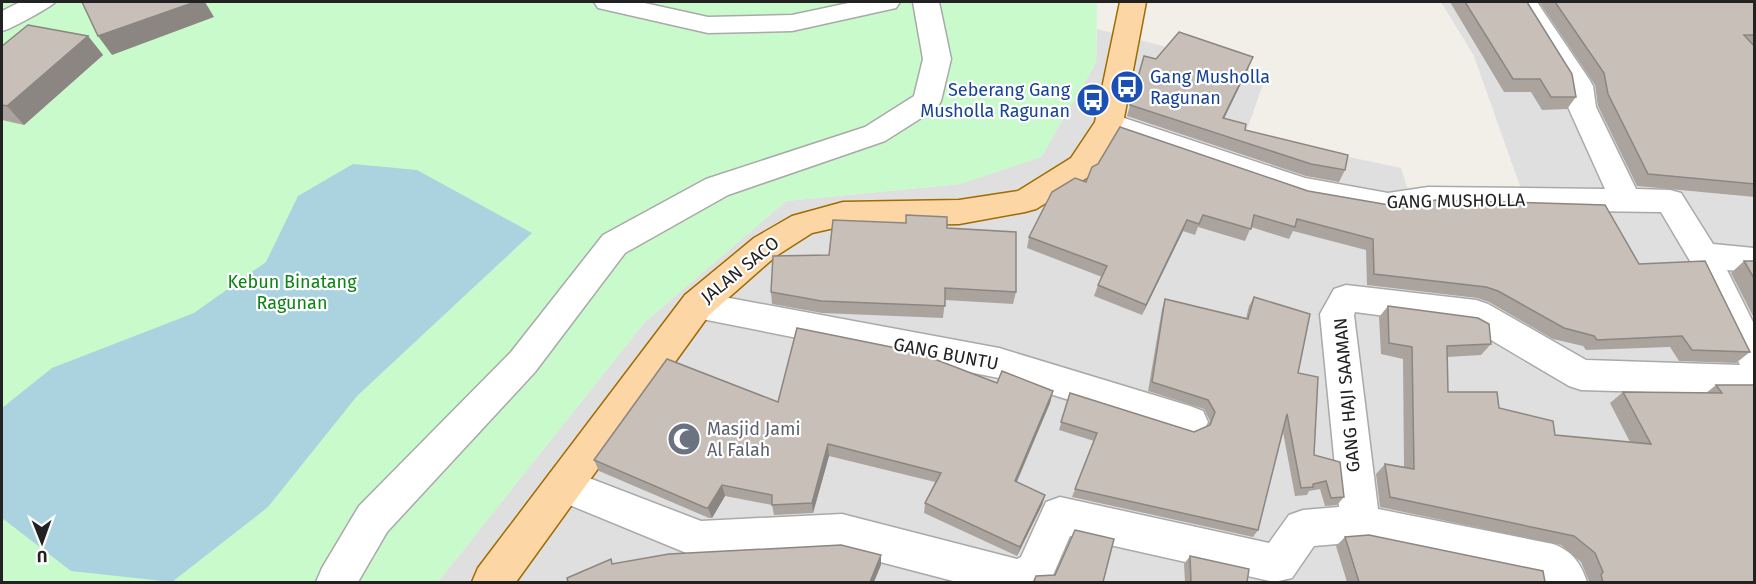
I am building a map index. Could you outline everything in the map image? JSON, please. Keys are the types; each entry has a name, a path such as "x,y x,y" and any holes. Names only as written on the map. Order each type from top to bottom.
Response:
{"main road":[{"name":"JALAN SACO","path":"492,582 697,305 765,247 802,224 843,214 958,212 1025,201 1082,166 1109,123 1133,2"}],"street":[{"path":"2,23 19,11 42,2"},
{"path":"607,2 708,25 792,23 887,2"},
{"path":"336,582 373,519 523,362 614,244 717,187 875,134 927,101 937,59 926,2"},
{"path":"1525,2 1579,86 1582,107 1626,201"},
{"name":"GANG MUSHOLLA","path":"1109,123 1303,189 1388,204 1428,198 1670,201 1704,256"},
{"path":"1704,256 1755,260"},
{"path":"1704,256 1755,357"},
{"name":"GANG HAJI SAAMAN","path":"1360,524 1337,314 1346,298 1476,314 1581,375 1755,380"},
{"name":"GANG BUNTU","path":"697,305 999,363 1190,422"},
{"path":"563,485 700,540 842,532 1018,579 1035,571 1060,515 1278,564 1303,528 1360,524 1553,563 1567,582"}],"shaded area":[{"path":"1441,2 1754,2 1754,582 438,582 644,323 786,201 960,184 1041,157 1096,63 1097,29 1267,73 1245,135 1401,168 1413,206 1527,206 1474,56"}],"green space":[{"name":"Kebun Binatang Ragunan","path":"2,2 1097,2 1096,63 1041,157 960,184 786,201 644,323 438,582 2,582"}],"water":[{"path":"353,164 417,170 532,233 357,396 268,507 172,582 71,571 2,518 2,408 52,368 194,313 266,262 298,196"}],"building":[{"path":"82,2 195,2 98,36"},
{"path":"1465,2 1527,2 1572,74 1576,97 1551,97 1540,79 1513,79"},
{"path":"1555,2 1755,2 1755,35 1744,35 1755,47 1755,184 1648,174 1608,94 1604,73"},
{"path":"28,25 88,36 7,106 2,105 2,46"},
{"path":"1179,32 1253,57 1223,118 1246,124 1245,130 1348,155 1345,170 1311,164 1130,105 1144,56 1156,59"},
{"path":"1120,127 1308,191 1395,206 1436,200 1605,205 1639,264 1705,261 1750,352 1692,350 1682,336 1597,340 1594,336 1564,328 1498,291 1486,287 1374,274 1373,239 1297,219 1295,227 1254,215 1251,229 1203,215 1199,224 1187,220 1146,305 1098,285 1107,266 1029,237 1052,192 1075,178 1086,182 1092,167 1098,164"},
{"path":"906,215 947,217 947,228 1016,232 1016,292 945,288 945,306 821,301 771,292 773,256 829,255 833,220 906,223"},
{"path":"1744,261 1755,261 1755,280"},
{"path":"1254,297 1310,314 1298,373 1318,377 1314,455 1340,462 1344,497 1331,498 1326,481 1313,484 1313,487 1301,488 1287,414 1258,530 1075,489 1097,433 1061,422 1070,393 1194,432 1210,425 1215,412 1208,400 1152,382 1165,299 1248,319"},
{"path":"1388,306 1478,318 1489,324 1491,344 1447,346 1448,392 1497,392 1499,408 1553,421 1555,435 1651,444 1623,392 1722,393 1716,385 1755,385 1755,582 1603,582 1601,575 1603,572 1595,553 1574,536 1390,497 1385,464 1414,469 1412,347 1389,343"},
{"path":"797,328 916,352 997,383 1002,371 1053,391 1015,481 1045,495 1020,547 925,503 941,473 828,444 812,503 772,505 772,495 722,485 706,508 594,460 667,359 778,402"},
{"path":"1075,530 1114,539 1103,582 1034,581 1036,576 1055,575"},
{"path":"1369,535 1543,571 1545,582 1359,582 1345,537"},
{"path":"841,545 881,555 870,582 568,582 567,578 611,559 612,564 669,554"},
{"path":"1190,556 1249,569 1247,582 1191,582"}],"place":[{"name":"Gang Musholla Ragunan","path":"1127,87"},
{"name":"Seberang Gang Musholla Ragunan","path":"1093,100"},
{"name":"Masjid Jami Al Falah","path":"684,439"}]}
